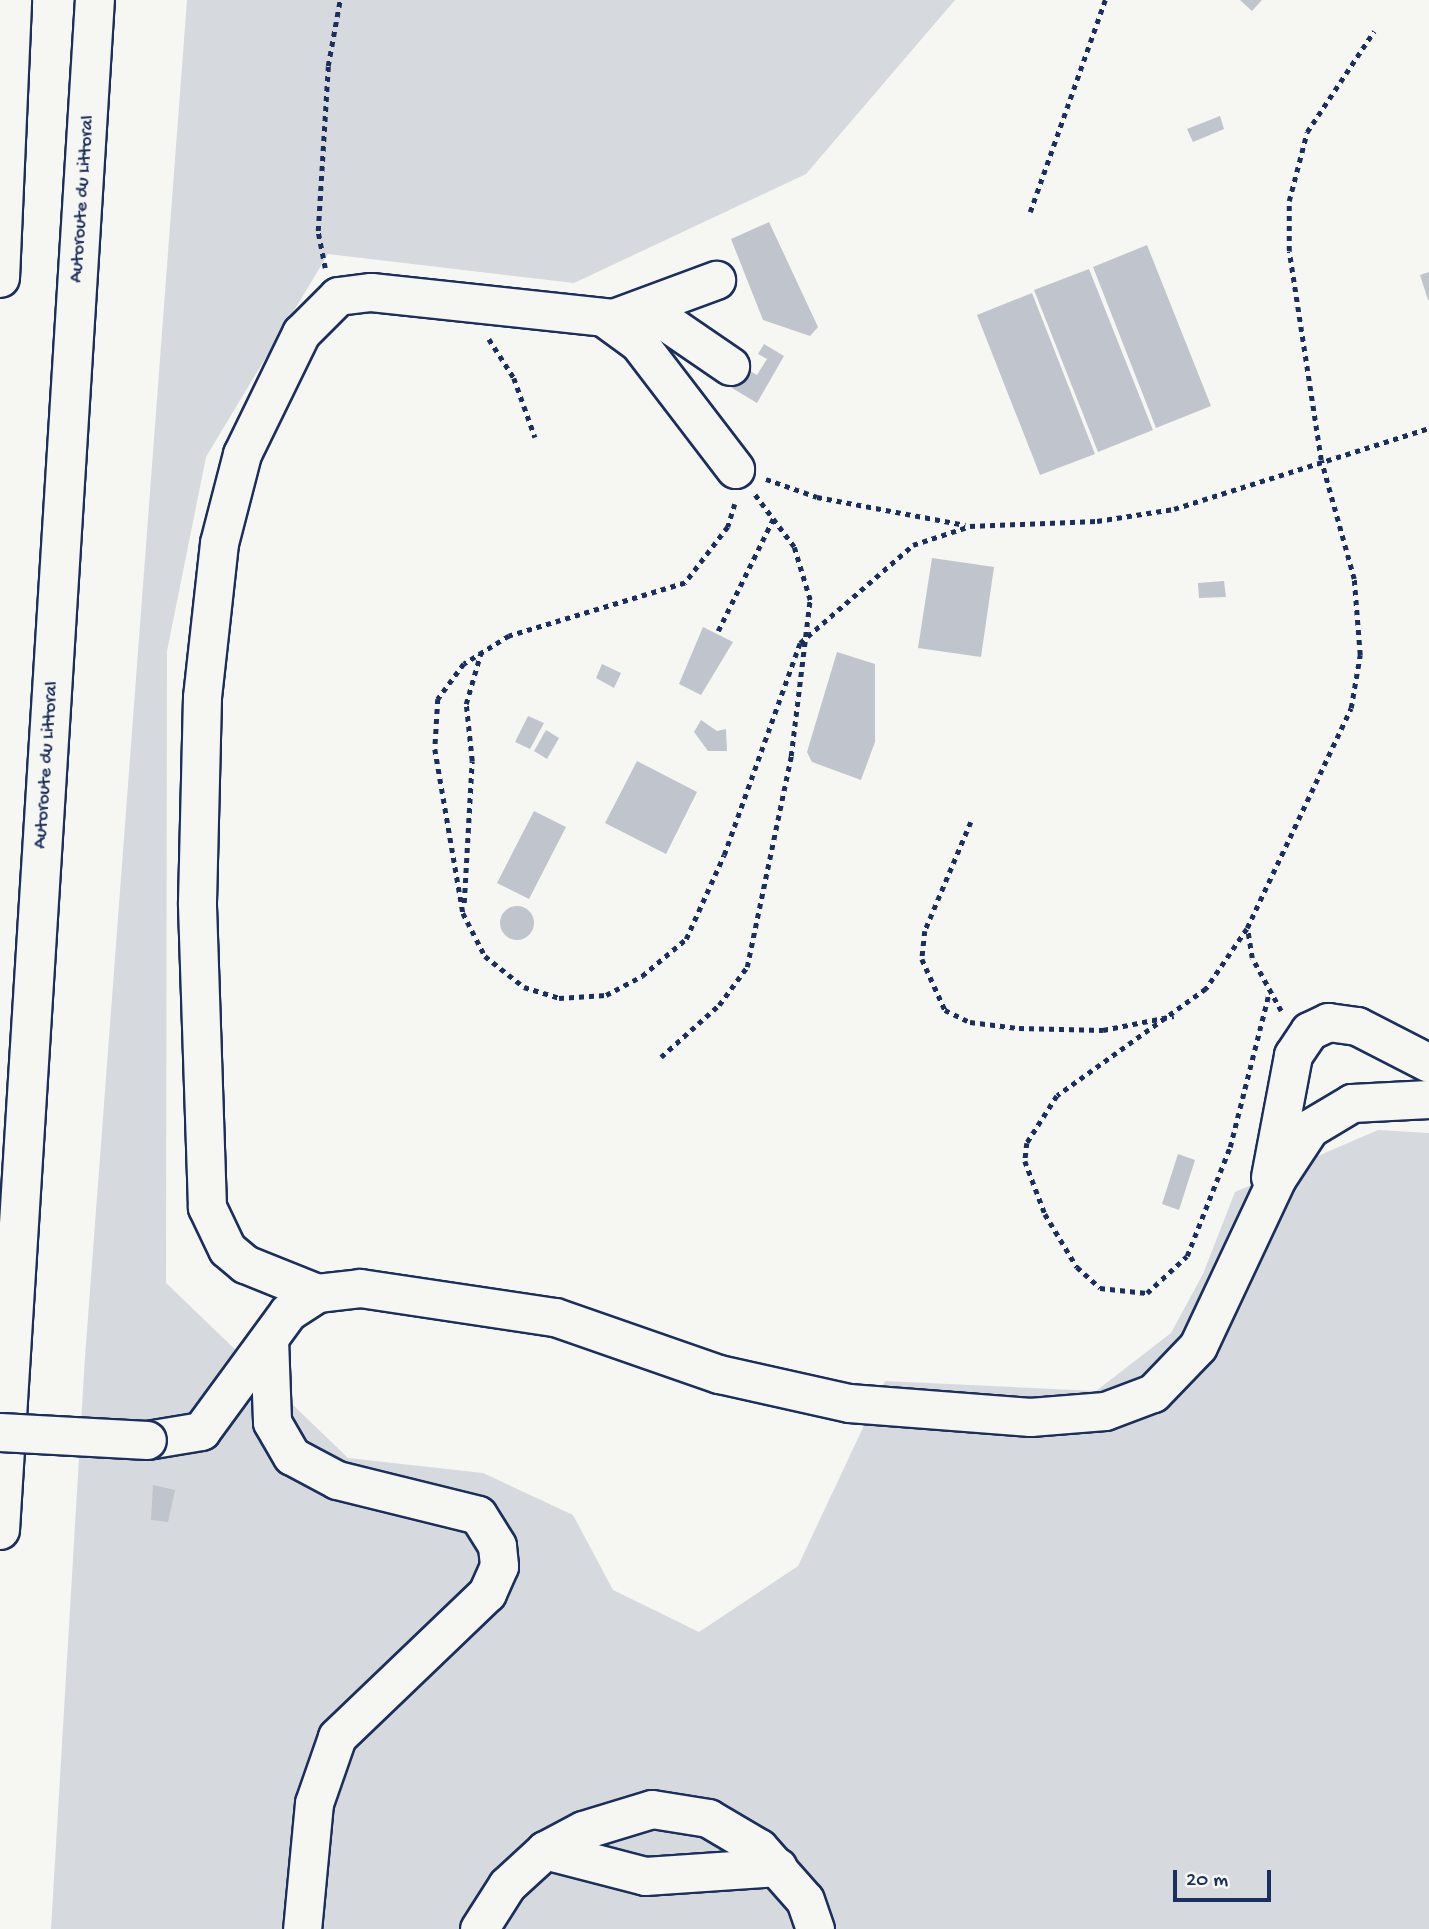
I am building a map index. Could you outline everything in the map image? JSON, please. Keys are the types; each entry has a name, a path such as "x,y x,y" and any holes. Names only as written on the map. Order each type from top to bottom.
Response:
{"highway":[{"path":"0,278 12,0"},
{"name":"Autoroute du Littoral","path":"0,1530 96,0"}],"street":[{"path":"618,316 716,280"},
{"path":"730,366 660,318 371,292 331,299 292,349 228,500 206,637 197,902 207,1207 227,1249 245,1264 317,1293 360,1289 517,1309 719,1374 838,1401 1062,1417 1129,1404 1180,1370 1215,1318 1288,1158 1323,1118 1371,1099 1429,1099"},
{"path":"618,316 735,468"},
{"path":"1265,1209 1281,1105 1301,1040 1319,1026 1342,1022 1429,1063"},
{"path":"0,1432 147,1440 187,1438 208,1425 288,1312 317,1293"},
{"path":"269,1339 272,1422 292,1456 337,1480 478,1515 497,1546 499,1566 487,1592 349,1719 332,1746 314,1804 302,1929"},
{"path":"479,1929 507,1885 545,1850 623,1815 682,1810 736,1832 778,1867 805,1900 815,1929"},
{"path":"545,1850 645,1876 778,1867"}],"path":[{"path":"331,299 318,231 328,66 340,0"},
{"path":"1030,212 1105,0"},
{"path":"1269,993 1230,1147 1187,1256 1157,1288 1119,1294 1100,1288 1077,1267 1045,1214 1025,1161 1027,1143 1057,1096 1179,1014 1226,965 1247,928 1350,708 1358,679 1354,579 1321,460 1289,251 1289,201 1307,132 1374,32"},
{"path":"460,302 514,378 535,437"},
{"path":"735,468 817,496 970,526 1136,517 1429,428"},
{"path":"735,468 738,486 728,527 685,583 483,648 444,688 436,712 436,749 463,913 470,933 500,971 524,987 559,998 606,995 671,954 698,918 808,630 913,544 970,526"},
{"path":"661,1057 719,1005 747,967 791,756 808,630 801,559 735,468"},
{"path":"718,631 773,519"},
{"path":"463,913 472,761 466,704 483,648"},
{"path":"971,822 925,931 922,959 945,1010 970,1022 1103,1030 1179,1014"},
{"path":"1247,928 1269,993 1301,1040"}],"shaded area":[{"path":"187,0 955,0 806,174 574,283 328,254 206,457 167,651 166,1283 348,1458 483,1473 573,1515 613,1590 699,1632 798,1566 885,1381 1096,1391 1171,1333 1203,1274 1235,1192 1378,1130 1429,1133 1429,1929 51,1929 85,1357"}],"building":[{"path":"1240,0 1262,0 1252,11"},
{"path":"1220,116 1224,129 1193,142 1187,129"},
{"path":"769,222 818,327 810,336 763,320 731,239"},
{"path":"1147,245 1211,406 1156,428 1093,267"},
{"path":"1089,269 1153,430 1098,452 1034,290"},
{"path":"1429,272 1429,300 1428,300 1420,275"},
{"path":"1032,293 1095,454 1040,475 977,315"},
{"path":"764,344 784,356 757,403 727,385 739,365 757,375 767,359 758,354"},
{"path":"932,558 994,567 981,657 918,648"},
{"path":"1224,581 1226,597 1199,598 1198,583"},
{"path":"703,627 733,642 701,695 679,684"},
{"path":"837,652 875,664 875,742 861,780 812,762 807,752"},
{"path":"602,664 621,673 614,688 596,678"},
{"path":"528,716 544,723 530,749 515,742"},
{"path":"701,720 717,731 726,729 727,751 708,751 694,732"},
{"path":"546,730 559,738 547,759 534,751"},
{"path":"637,761 697,792 666,854 605,823"},
{"path":"534,811 566,827 529,899 497,883"},
{"path":"517,906 529,911 534,923 529,935 517,940 505,935 500,923 505,911"},
{"path":"1178,1154 1195,1160 1179,1210 1162,1204"},
{"path":"153,1485 175,1490 168,1522 151,1520"}]}
